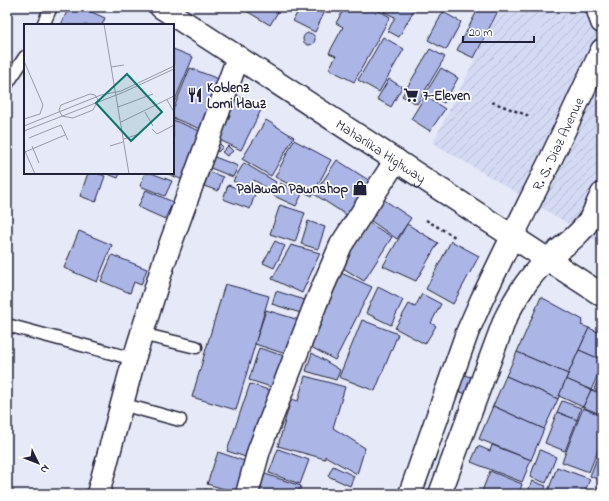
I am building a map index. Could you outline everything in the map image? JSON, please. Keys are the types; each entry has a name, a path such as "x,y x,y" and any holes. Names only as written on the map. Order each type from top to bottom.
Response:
{"main road":[{"name":"Maharlika Highway","path":"161,7 602,295"},
{"path":"597,7 602,22"},
{"name":"R. S. Diaz Avenue","path":"410,494 467,333 602,50"},
{"path":"98,494 121,404 164,262 238,57"},
{"path":"247,494 265,436 316,303 341,245 396,160"},
{"path":"440,494 505,319 515,299 528,278 547,259 570,242 584,228 593,215 602,194"}],"lane":[{"path":"43,24 51,7"},
{"path":"7,84 24,58"},
{"path":"7,325 134,359"},
{"path":"141,334 196,347"},
{"path":"121,404 180,420"}],"path":[{"path":"492,102 529,116"},
{"path":"426,220 455,237"}],"shaded area":[{"path":"501,7 602,7 602,244 433,143"}],"building":[{"path":"69,7 80,7 105,18 102,24 61,24"},
{"path":"244,7 281,7 270,25 243,9"},
{"path":"300,7 322,7 326,9 315,32 293,21"},
{"path":"345,7 373,7 390,17 354,82 329,69 336,56 329,53 343,27 336,23"},
{"path":"387,7 415,8 399,37 388,31 395,17 384,12"},
{"path":"479,7 500,7 474,58 457,50"},
{"path":"443,12 461,22 446,50 428,40"},
{"path":"307,33 311,33 315,39 311,45 307,45 303,41 303,37"},
{"path":"383,37 404,49 379,92 358,80"},
{"path":"174,49 193,57 174,103"},
{"path":"430,49 445,57 417,104 402,96"},
{"path":"190,68 221,80 201,129 174,118 174,108"},
{"path":"441,68 458,78 444,103 426,93"},
{"path":"389,79 402,87 391,107 377,99"},
{"path":"234,94 262,108 241,150 213,137"},
{"path":"425,96 445,109 430,131 411,119"},
{"path":"174,120 202,132 183,180 168,174 174,174"},
{"path":"266,120 294,137 271,176 242,159"},
{"path":"215,139 223,147 218,152 211,145"},
{"path":"294,140 331,160 312,196 275,177"},
{"path":"228,146 233,151 227,156 222,152"},
{"path":"212,156 238,166 233,177 208,167"},
{"path":"337,160 373,183 351,218 314,194"},
{"path":"244,163 276,182 271,191 254,180 248,190 233,181"},
{"path":"209,172 223,177 218,191 204,186"},
{"path":"88,174 99,174 105,176 96,202 80,196"},
{"path":"108,174 120,174 118,178"},
{"path":"145,174 154,174 172,181 165,196 140,186"},
{"path":"280,183 302,194 296,206 274,196"},
{"path":"228,185 255,194 250,209 223,199"},
{"path":"146,190 173,202 165,219 138,207"},
{"path":"377,195 411,218 397,239 364,216"},
{"path":"280,205 305,213 295,242 270,234"},
{"path":"308,221 325,227 318,249 301,244"},
{"path":"366,221 392,237 364,281 338,265"},
{"path":"407,224 438,243 416,281 383,266"},
{"path":"79,231 112,245 97,282 64,268"},
{"path":"275,241 285,246 274,268 263,263"},
{"path":"451,241 479,256 453,304 426,289"},
{"path":"291,245 320,253 302,293 272,279"},
{"path":"112,255 147,269 141,285 134,282 130,293 101,281"},
{"path":"339,272 372,287 335,360 311,347 321,324 313,319"},
{"path":"225,284 269,296 236,410 192,397"},
{"path":"378,287 403,300 391,325 366,313"},
{"path":"276,291 311,302 307,315 272,304"},
{"path":"422,294 441,304 431,323 436,326 425,344 395,328 409,304 415,307"},
{"path":"541,297 583,320 581,325 589,328 568,374 517,352"},
{"path":"266,310 306,322 295,357 255,344"},
{"path":"362,320 398,334 375,391 339,377"},
{"path":"589,328 602,334 602,360 579,350"},
{"path":"259,348 291,358 281,390 249,380"},
{"path":"579,350 602,360 602,366 591,390 566,379"},
{"path":"517,352 568,374 558,399 506,376"},
{"path":"312,353 340,370 336,380 306,371"},
{"path":"602,370 602,393 594,389"},
{"path":"464,375 471,377 466,394 458,391"},
{"path":"305,376 345,387 333,428 365,448 357,474 325,456 325,459 278,446 291,399 298,401"},
{"path":"506,376 558,399 544,429 493,406"},
{"path":"566,379 591,390 583,407 559,396"},
{"path":"250,384 278,393 255,460 227,451"},
{"path":"591,390 602,394 602,415 583,407"},
{"path":"562,401 581,408 577,420 557,412"},
{"path":"493,406 544,429 531,460 479,439"},
{"path":"583,408 602,416 602,440 589,472 562,462"},
{"path":"557,412 577,420 565,451 545,443"},
{"path":"492,445 531,460 522,482 471,462 478,446 490,451"},
{"path":"602,445 602,481 590,476"},
{"path":"278,449 309,460 300,484 269,473"},
{"path":"540,450 556,457 546,483 530,477"},
{"path":"218,452 253,464 242,494 207,484"},
{"path":"333,466 354,476 350,486 328,476"},
{"path":"557,467 590,479 584,494 547,494"},
{"path":"490,471 522,484 519,494 490,494 482,491"},
{"path":"265,474 301,486 298,494 258,494"},
{"path":"532,481 546,486 542,494 527,494"},
{"path":"600,483 602,484 602,494 595,494"},
{"path":"205,489 221,494 203,494"}],"place":[{"name":"Koblenz Lomi Hauz","path":"195,95"},
{"name":"7-Eleven","path":"411,95"},
{"name":"Palawan Pawnshop","path":"360,188"}]}
